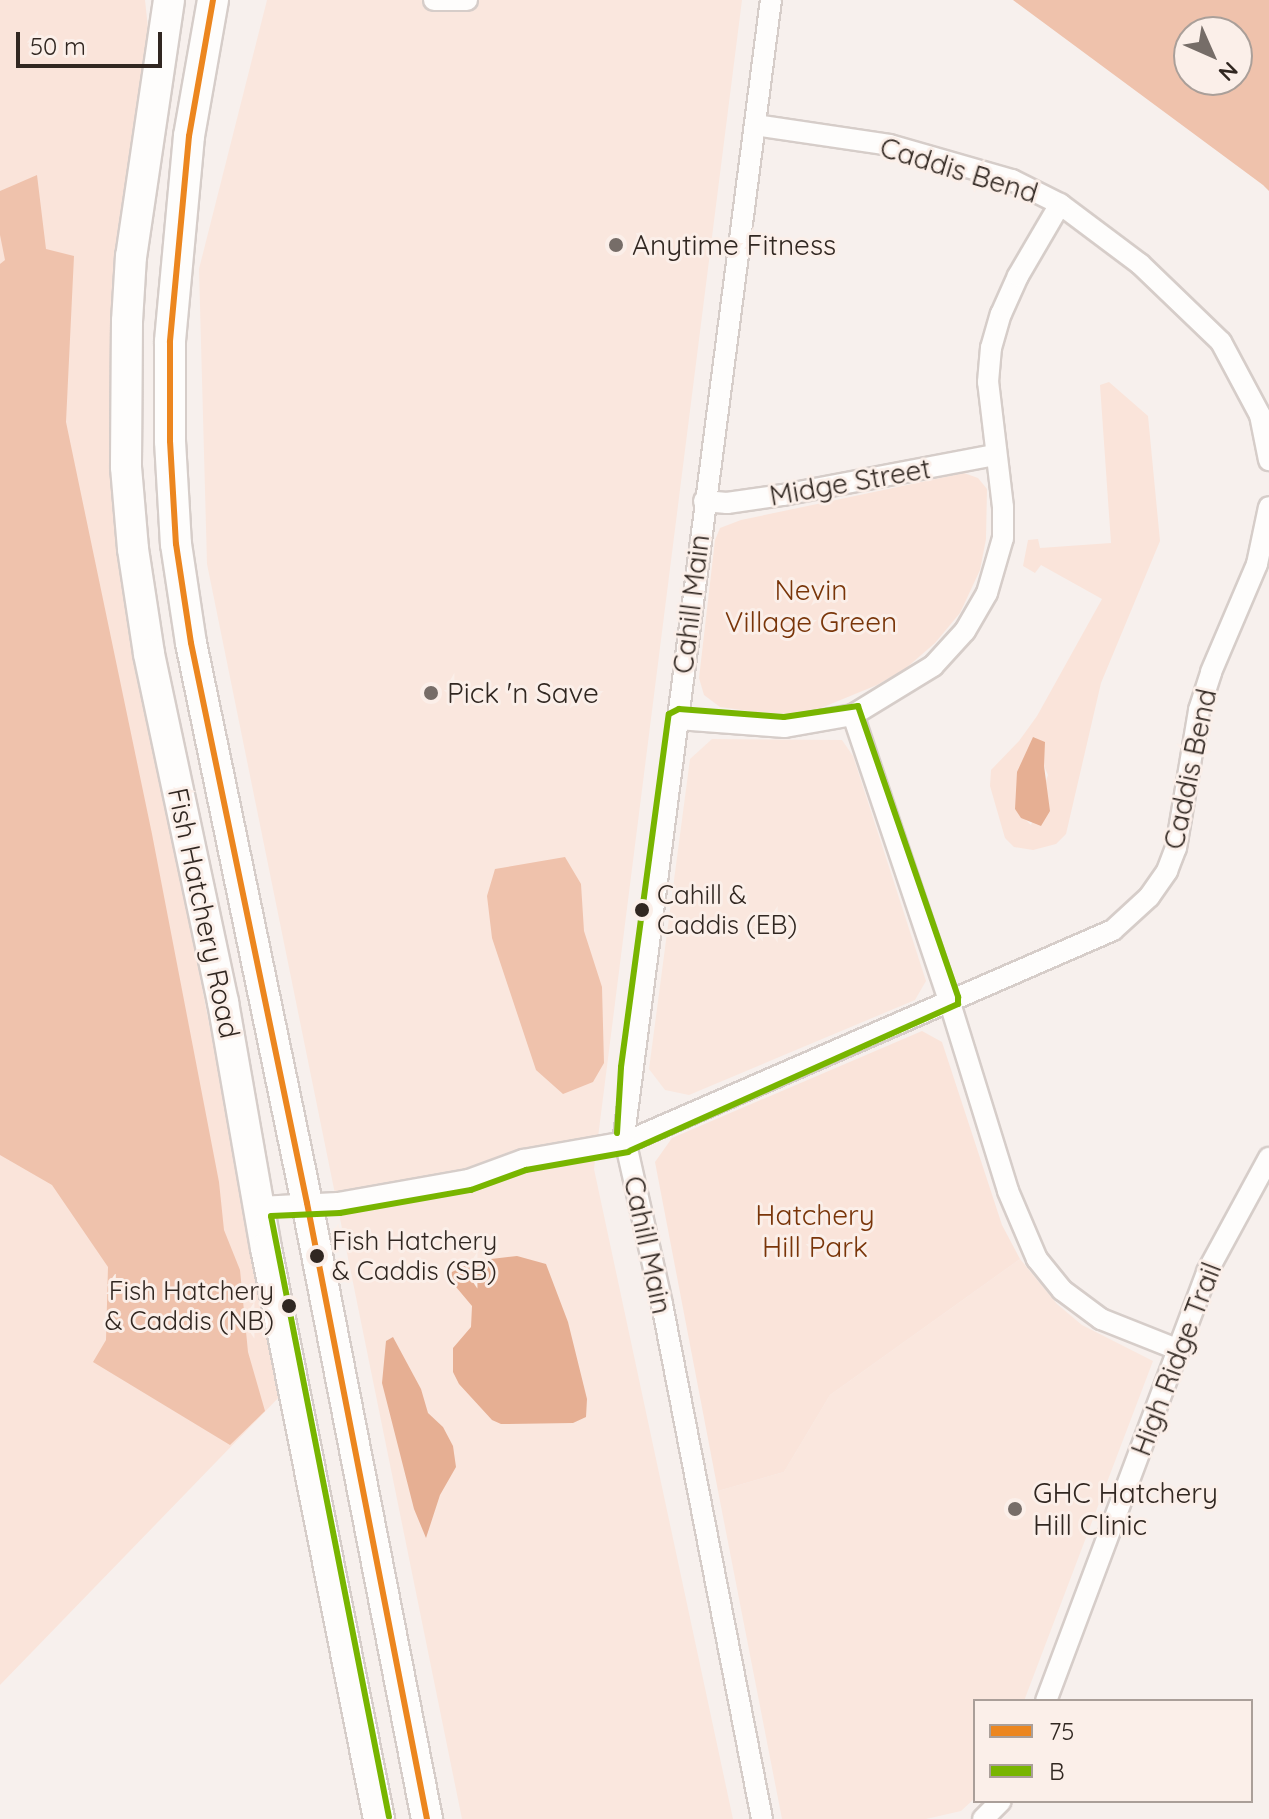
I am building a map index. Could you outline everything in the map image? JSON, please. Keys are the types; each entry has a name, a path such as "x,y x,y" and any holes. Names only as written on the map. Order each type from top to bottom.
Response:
{"main road":[{"name":"Fish Hatchery Road","path":"169,0 131,256 126,337 126,467 133,549 149,654 223,1002 259,1207 379,1819"},
{"name":"Fish Hatchery Road","path":"213,0 189,136 170,342 170,441 176,544 191,643 307,1203 427,1819"}],"street":[{"path":"434,0 467,0"},
{"name":"Cahill Main","path":"762,1819 662,1304 626,1142 631,1068 771,0"},
{"name":"Caddis Bend","path":"755,125 890,145 1012,180 1060,204 1140,264 1221,342 1260,415 1269,460"},
{"path":"678,719 785,727 853,715 933,666 952,648 977,612 993,574 1003,538 1003,507 988,382 991,348 1012,289 1060,204"},
{"name":"Midge Street","path":"704,501 727,503 783,495 995,455"},
{"name":"Caddis Bend","path":"259,1207 338,1203 469,1180 523,1160 626,1142 1113,930 1129,918 1158,886 1167,871 1182,825 1199,710 1211,672 1257,564 1269,507"},
{"path":"853,715 949,1000 1008,1191 1037,1259 1062,1290 1101,1319 1179,1350"},
{"name":"High Ridge Trail","path":"1047,1699 1207,1272 1269,1158"},
{"path":"983,1819 999,1803"}],"shaded area":[{"path":"267,0 742,0 594,1169 733,1819 462,1819 207,564 199,269"},
{"path":"1013,0 1269,0 1269,191 1263,185"},
{"path":"37,175 46,249 74,256 66,422 152,834 219,1182 224,1230 240,1270 248,1352 265,1411 230,1445 93,1362 106,1340 108,1267 52,1185 0,1155 0,264 5,260 0,235 0,191"},
{"path":"1033,737 1045,742 1044,766 1050,811 1041,826 1021,818 1015,809 1017,772"},
{"path":"712,739 842,740 853,756 926,981 915,1000 689,1095 665,1090 649,1069 690,759"},
{"path":"565,857 581,884 584,931 602,987 604,1063 593,1082 563,1094 536,1070 492,938 487,896 495,869"},
{"path":"517,1256 546,1264 568,1322 587,1399 586,1417 573,1423 501,1424 492,1420 459,1384 453,1372 453,1348 471,1327 472,1306 446,1275 474,1261"},
{"path":"1020,1259 1057,1304 1082,1325 1153,1361 1025,1699 973,1699 973,1800 961,1811 926,1819 782,1819 718,1491 784,1472 830,1395"},
{"path":"393,1337 421,1389 428,1413 443,1427 453,1446 456,1467 440,1495 426,1538 414,1509 382,1383 386,1341"}],"green space":[{"path":"0,0 145,0 150,47 128,174 136,652 282,1394 0,1685"},
{"path":"1109,382 1148,416 1160,541 1101,683 1066,834 1056,844 1033,850 1014,847 1005,838 990,786 991,770 1019,741 1037,716 1102,599 1041,565 1035,573 1023,566 1028,540 1038,539 1040,548 1111,543 1100,385","holes":["1044,766 1048,775 1031,825 1015,809"]},
{"name":"Nevin Village Green","path":"964,473 978,478 987,489 986,539 980,570 960,613 935,643 905,669 877,685 821,708 789,714 720,707 704,695 699,678 715,540 720,528 741,520"},
{"name":"Hatchery Hill Park","path":"922,1031 942,1042 1002,1225 1020,1259 830,1395 784,1472 718,1491 655,1162 672,1138"}],"transit line":[{"name":"75","path":"213,0 189,136 170,342 170,441 176,544 191,643 307,1203 427,1819"},
{"name":"B","path":"617,1133 621,1067 669,714 679,709 784,717 858,706 958,1004 630,1151"},
{"name":"B","path":"389,1817 271,1216 340,1213 471,1190 526,1170 628,1152"}],"place":[{"name":"Anytime Fitness","path":"616,245"},
{"name":"Pick 'n Save","path":"431,693"},
{"name":"Cahill & Caddis (EB)","path":"642,910"},
{"name":"Fish Hatchery & Caddis (SB)","path":"317,1256"},
{"name":"Fish Hatchery & Caddis (NB)","path":"289,1306"},
{"name":"GHC Hatchery Hill Clinic","path":"1015,1509"}]}
